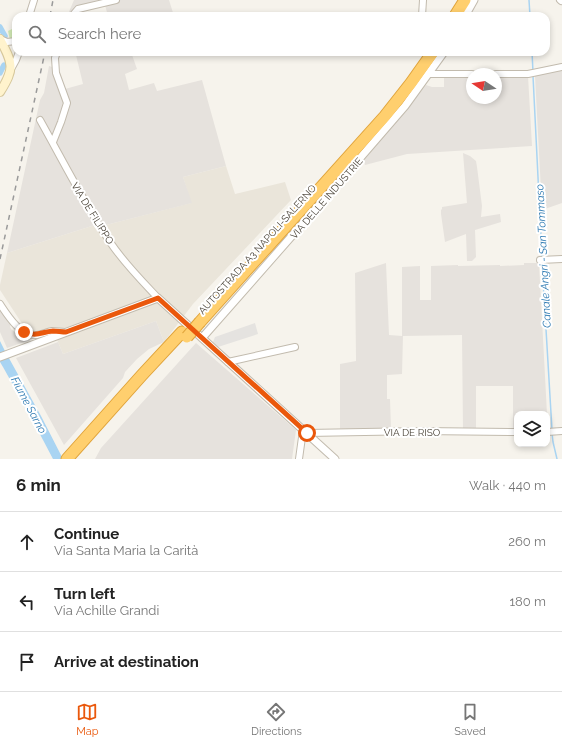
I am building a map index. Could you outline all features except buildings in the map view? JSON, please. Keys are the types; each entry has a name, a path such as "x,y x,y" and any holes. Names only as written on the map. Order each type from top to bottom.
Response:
{"highway":[{"path":"450,12 457,0"},
{"path":"458,12 465,0"},
{"name":"AUTOSTRADA A3 NAPOLI-SALERNO","path":"73,457 184,335 365,128 394,94 421,56"},
{"name":"AUTOSTRADA A3 NAPOLI-SALERNO","path":"197,320 385,116 430,56"}],"main road":[{"path":"0,39 9,58 11,69 8,80 0,92"}],"street":[{"path":"30,12 34,0"},
{"path":"75,12 78,9 116,0"},
{"path":"422,12 423,0"},
{"path":"467,12 474,0"},
{"path":"0,39 7,42 12,42"},
{"path":"11,69 18,56"},
{"path":"53,142 67,103 56,72 56,56"},
{"name":"VIA DELLE INDUSTRIE","path":"202,338 405,106 441,56"},
{"path":"502,74 528,74 562,66"},
{"path":"429,74 466,74"},
{"name":"VIA DE FILIPPO","path":"40,120 72,179 110,242 135,274 158,298"},
{"path":"542,260 562,259"},
{"path":"0,357 158,298 335,459"},
{"path":"0,304 24,332 38,335 53,331 66,332"},
{"path":"228,362 295,347"},
{"path":"550,432 562,431"},
{"path":"299,459 305,432"},
{"name":"VIA DE RISO","path":"305,432 514,432"}],"shaded area":[{"path":"74,0 169,0 173,12 107,12 105,5 76,12 69,12"},
{"path":"76,56 132,56 137,69 125,74 129,90 154,83 157,91 202,80 226,166 183,177 192,203 106,225 95,225 7,253 40,100 44,93 49,66 58,69 65,89 83,84"},
{"path":"562,69 562,203 542,210 535,76"},
{"path":"466,76 466,104 502,104 502,76 528,76 532,146 407,154 365,165 364,160 426,85 432,87 444,87 444,77"},
{"path":"463,153 476,161 482,206 481,217 500,214 501,222 475,230 476,257 472,261 467,261 466,234 445,242 441,214 442,207 467,203"},
{"path":"226,166 235,194 285,182 291,200 193,304 164,342 156,321 63,354 53,329 30,331 21,322 0,290 7,253 95,225 106,225 191,203 183,177"},
{"path":"386,263 389,335 402,336 402,267 420,266 420,300 431,300 431,266 500,266 539,263 547,411 514,411 513,430 513,386 476,386 476,430 463,430 462,335 403,336 402,374 387,375 387,399 390,399 391,429 340,430 340,364 356,361 355,273"},
{"path":"0,311 11,324 11,329 21,337 30,340 7,348 0,332"},
{"path":"156,321 164,342 149,349 137,359 125,372 123,378 64,445 16,358 58,342 63,354"},
{"path":"255,323 258,334 218,347 213,342 215,337"},
{"path":"196,343 296,430 292,459 95,459 101,448"}],"green space":[{"path":"12,29 12,39 10,40 8,31"}],"water":[{"name":"Fiume Sarno","path":"0,341 63,459 53,459 0,362"}],"waterway":[{"name":"Canale Angri - San Tommaso","path":"529,0 530,12"},
{"path":"0,27 5,36"},
{"name":"Canale Angri - San Tommaso","path":"532,56 533,72"},
{"path":"0,73 4,65"},
{"name":"Canale Angri - San Tommaso","path":"533,76 542,258"},
{"name":"Canale Angri - San Tommaso","path":"542,262 552,430"},
{"name":"Canale Angri - San Tommaso","path":"552,433 557,459"}],"railway":[{"path":"51,12 53,0"},
{"path":"0,259 44,56"}],"route":[{"path":"24,332 38,335 53,331 66,332 158,298 307,433"}]}
